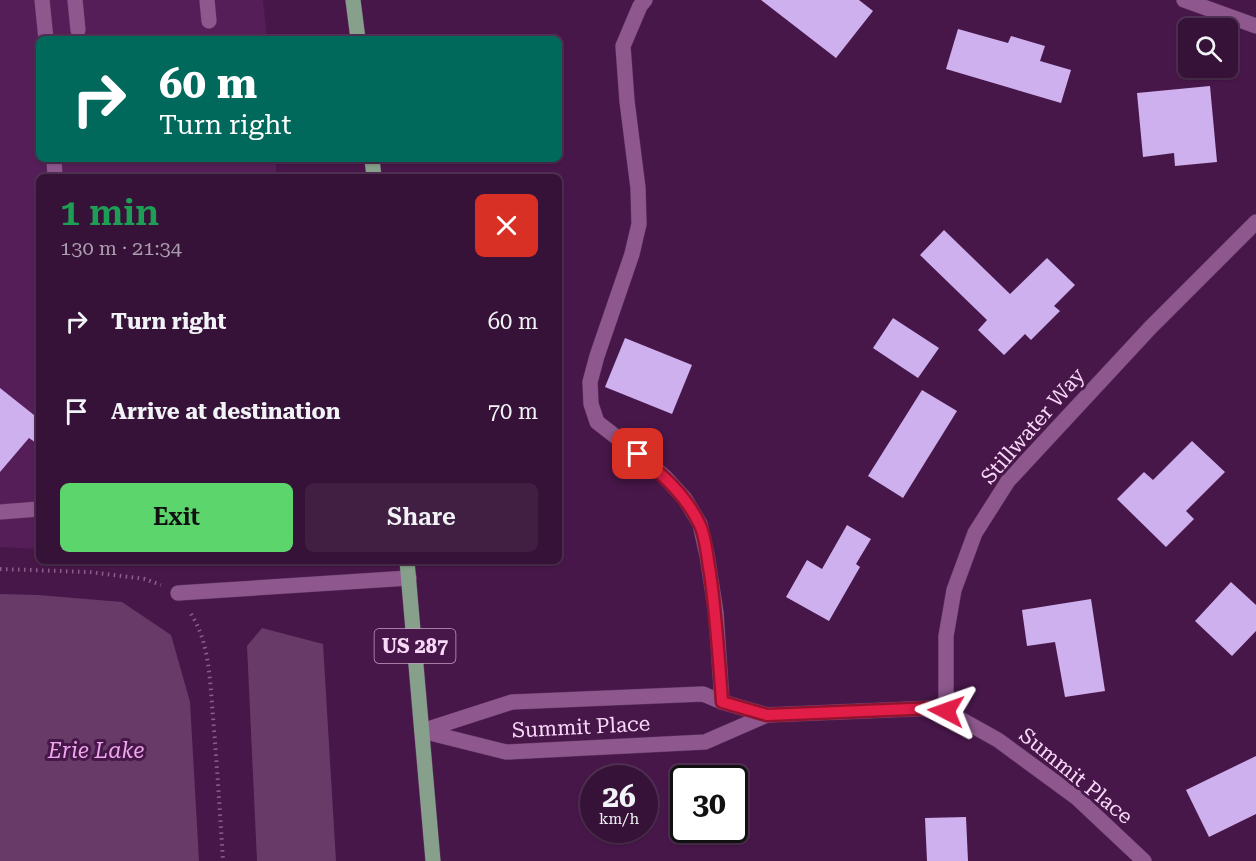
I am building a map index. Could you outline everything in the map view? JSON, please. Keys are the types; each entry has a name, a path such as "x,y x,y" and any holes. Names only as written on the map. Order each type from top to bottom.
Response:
{"main road":[{"path":"354,0 358,36"},
{"name":"US 287","path":"407,564 433,861"}],"street":[{"path":"42,0 46,36"},
{"path":"75,0 78,30"},
{"path":"207,0 208,21"},
{"path":"645,0 640,6 623,46 638,188 639,224 632,254 590,382 591,404 597,422 665,477 685,499 700,524 716,613 722,702"},
{"path":"1184,0 1256,26"},
{"name":"Stillwater Way","path":"946,711 946,636 954,590 975,532 1008,481 1150,328 1256,222"},
{"path":"0,512 36,509"},
{"path":"178,593 409,578"},
{"name":"Summit Place","path":"422,731 512,702 703,694 767,715 935,708 946,711 998,740 1077,798 1144,861"},
{"name":"Summit Place","path":"422,731 506,752 705,742 767,715"}],"path":[{"path":"0,569 89,572 134,577 145,579 178,593 198,625 208,665 223,861"}],"shaded area":[{"path":"0,0 263,0 267,36 36,36 36,162 276,162 276,174 36,174 36,549 0,547"}],"water":[{"name":"Erie Lake","path":"0,594 122,602 171,635 190,702 199,861 0,861"},
{"path":"262,628 323,644 336,861 257,861 247,646"}],"building":[{"path":"761,0 859,0 873,11 836,58"},
{"path":"958,29 1008,43 1011,36 1045,46 1040,61 1071,70 1061,103 946,69"},
{"path":"1210,86 1217,162 1175,166 1174,153 1143,157 1137,93"},
{"path":"944,230 1010,294 1047,258 1075,285 1054,306 1060,311 1031,340 1025,334 1004,355 978,330 987,320 920,255"},
{"path":"893,318 939,348 918,378 873,348"},
{"path":"625,338 692,365 672,414 605,387"},
{"path":"0,388 36,417 36,443 29,438 0,472"},
{"path":"922,390 957,411 903,498 868,476"},
{"path":"1192,441 1225,472 1186,511 1194,519 1166,547 1117,499 1144,472 1153,480"},
{"path":"847,525 871,539 856,564 860,567 829,621 786,597 807,560 822,569"},
{"path":"1231,582 1256,605 1256,631 1232,656 1195,621"},
{"path":"1091,599 1105,691 1065,697 1055,642 1027,646 1022,610"},
{"path":"1256,756 1256,814 1209,837 1186,790"},
{"path":"966,817 968,861 927,861 925,818"}],"route":[{"path":"638,454 665,477 685,499 700,524 716,613 722,702 767,715 935,708 946,711"}]}
